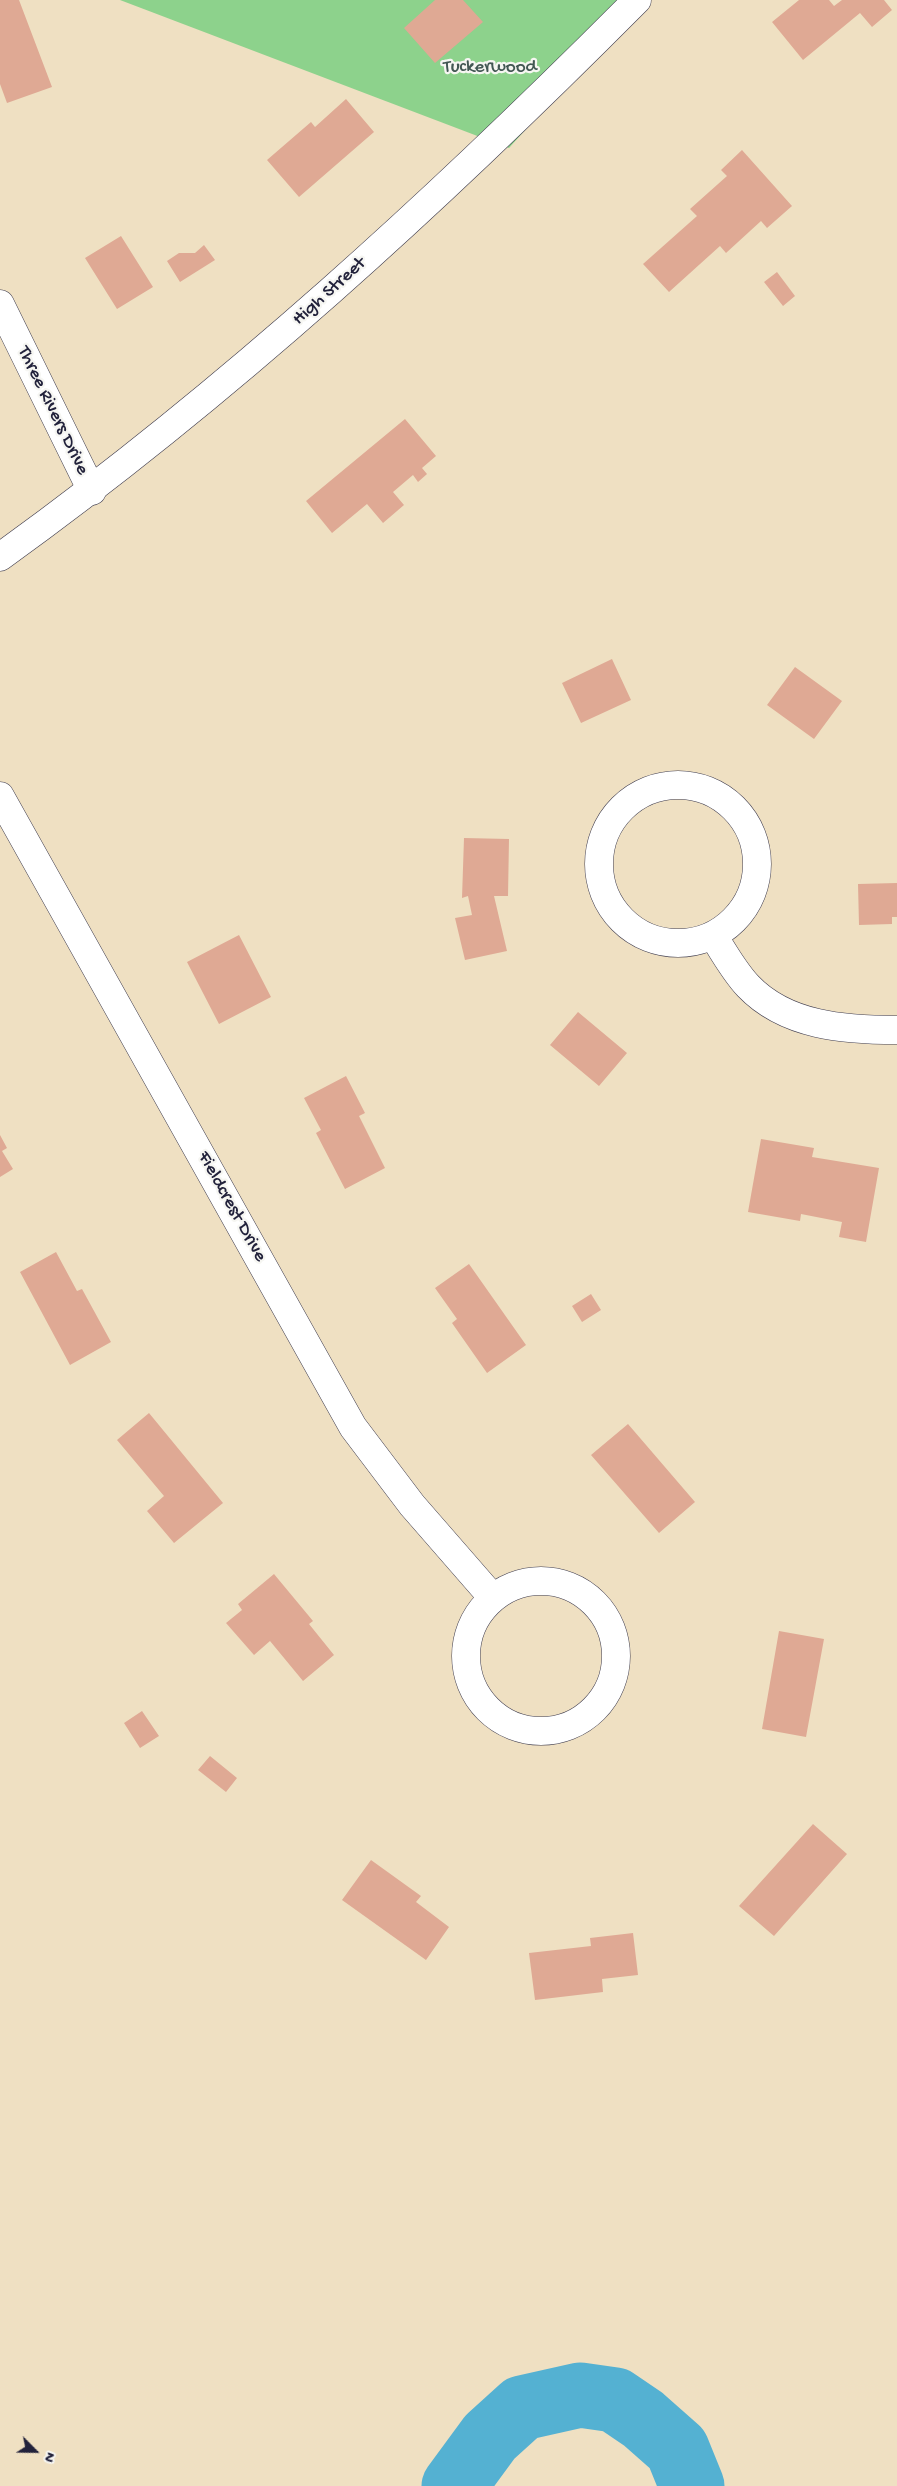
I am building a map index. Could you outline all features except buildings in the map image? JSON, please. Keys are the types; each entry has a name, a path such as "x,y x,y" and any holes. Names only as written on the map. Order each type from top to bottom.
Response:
{"street":[{"name":"High Street","path":"0,557 92,491 205,400 345,280 460,173 636,0"},
{"name":"Three Rivers Drive","path":"0,304 92,491"},
{"path":"677,784 695,786 712,792 734,807 750,828 756,845 758,863 753,889 741,913 728,926 713,935 695,942 676,944 657,941 639,934 624,922 607,899 599,872 599,852 605,834 614,817 627,803 643,792 660,786 677,784"},
{"name":"Fieldcrest Drive","path":"0,796 353,1427 412,1505 493,1598"},
{"path":"713,935 728,960 749,988 787,1013 808,1021 835,1027 897,1030"},
{"path":"530,1581 550,1581 569,1586 581,1592 602,1610 612,1628 616,1647 616,1667 610,1687 585,1718 566,1728 545,1732 505,1722 488,1710 476,1693 468,1674 466,1653 473,1626 479,1614 493,1598 511,1587 530,1581"}],"green space":[{"name":"Tuckerwood","path":"120,0 643,0 509,148"}],"waterway":[{"path":"454,2486 490,2437 522,2408 580,2395 615,2400 643,2419 677,2449 692,2486"}]}
